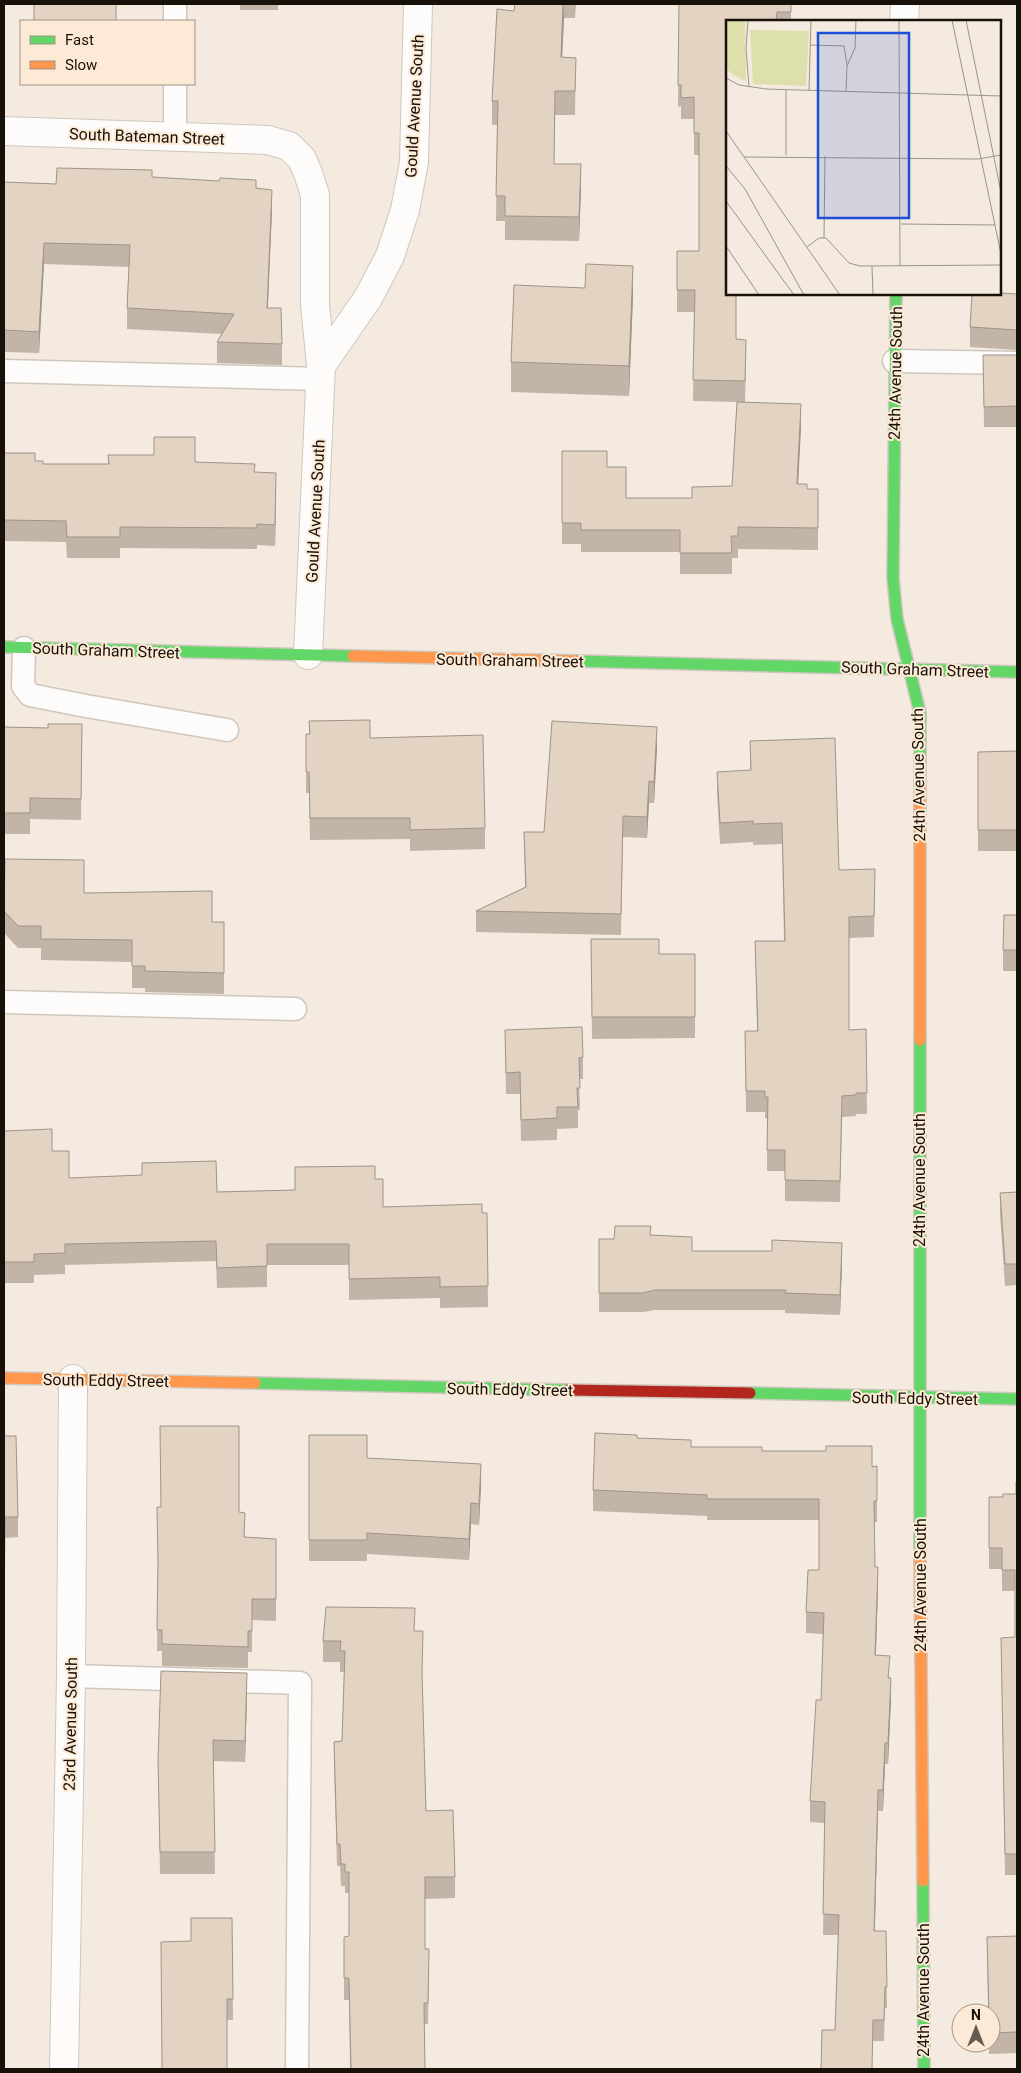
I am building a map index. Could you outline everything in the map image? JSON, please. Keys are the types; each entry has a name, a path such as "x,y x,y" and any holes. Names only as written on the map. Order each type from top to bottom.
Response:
{"street":[{"name":"Gould Avenue South","path":"321,372 368,298 390,256 405,210 414,162 418,4"},
{"path":"904,20 905,4"},
{"name":"South Bateman Street","path":"4,131 268,140 289,146"},
{"name":"Gould Avenue South","path":"289,146 302,160 315,194 315,304 321,372 308,656"},
{"name":"24th Avenue South","path":"896,295 893,578 897,619 920,713 919,1398 924,2069"},
{"name":"South Graham Street","path":"14,648 1017,672"},
{"name":"South Eddy Street","path":"4,1378 1017,1400"},
{"name":"23rd Avenue South","path":"64,2069 71,1676 73,1379"}],"lane":[{"path":"176,4 176,20"},
{"path":"175,85 175,137"},
{"path":"894,361 1017,363"},
{"path":"4,370 321,372"},
{"path":"14,648 23,686 30,695 228,730"},
{"path":"4,1002 294,1009"},
{"path":"71,1676 300,1683 297,2069"}],"building":[{"path":"34,4 116,4 116,20 34,20"},
{"path":"515,4 563,4 561,57 576,58 575,91 555,91 554,164 581,164 579,217 505,216 505,196 496,196 498,101 492,101 497,9 514,11"},
{"path":"679,4 791,4 791,12 777,12 776,20 726,20 726,295 736,295 736,339 746,340 745,381 693,380 695,290 677,290 677,251 699,251 699,133 694,133 694,97 681,98 681,85 678,85"},
{"path":"57,168 152,170 152,177 219,181 220,178 256,180 256,188 272,190 267,308 281,308 282,344 217,342 234,314 127,308 130,245 44,243 39,332 4,330 4,182 56,184"},
{"path":"586,264 633,266 629,366 511,362 514,285 585,288"},
{"path":"1017,294 1017,330 970,327 972,295"},
{"path":"983,355 1017,355 1017,406 984,407"},
{"path":"737,402 801,404 797,484 807,484 807,489 818,489 818,528 738,527 738,536 731,536 732,553 680,553 680,530 581,530 581,523 562,523 562,451 607,451 607,467 626,467 626,498 692,498 692,487 732,486"},
{"path":"154,437 195,437 195,462 255,464 254,472 276,473 275,525 257,524 257,528 120,527 120,537 67,537 66,521 4,520 4,453 35,453 35,461 43,461 43,464 109,464 108,455 154,455"},
{"path":"370,720 370,738 483,735 485,828 410,830 410,818 310,818 309,772 306,772 306,734 310,734 309,721"},
{"path":"552,721 657,727 654,782 649,781 647,817 623,816 621,914 476,911 526,887 524,832 544,832"},
{"path":"48,724 82,724 81,799 30,798 30,813 4,813 4,727 48,728"},
{"path":"835,738 839,870 875,869 874,916 849,917 849,1030 866,1029 867,1093 842,1096 840,1181 785,1180 785,1150 767,1150 768,1097 765,1097 765,1091 746,1091 745,1031 758,1031 755,941 785,941 782,823 753,824 753,821 720,823 717,772 751,770 750,741"},
{"path":"1017,751 1017,830 978,830 978,752"},
{"path":"5,859 84,860 84,893 212,891 212,922 224,922 224,973 145,971 145,966 132,966 132,940 41,939 41,926 18,926 4,911"},
{"path":"1004,915 1017,915 1017,950 1003,950"},
{"path":"591,939 659,939 659,954 695,954 695,1017 592,1017"},
{"path":"582,1027 583,1057 579,1058 580,1088 577,1088 578,1107 557,1107 557,1118 521,1120 520,1072 506,1073 505,1030"},
{"path":"52,1129 52,1151 69,1151 69,1178 142,1175 142,1163 216,1161 217,1192 295,1190 295,1167 375,1166 375,1179 383,1179 383,1207 482,1204 482,1213 487,1213 488,1286 440,1287 440,1277 349,1279 349,1244 267,1244 267,1266 217,1268 216,1241 65,1244 65,1253 34,1254 34,1262 4,1262 4,1131"},
{"path":"1017,1192 1017,1264 1005,1264 1000,1193"},
{"path":"615,1226 651,1226 650,1235 692,1237 692,1251 772,1251 772,1240 842,1243 840,1295 785,1293 786,1290 655,1290 643,1293 599,1293 599,1239 614,1239"},
{"path":"160,1426 239,1426 239,1512 245,1513 244,1537 276,1539 276,1599 252,1599 252,1631 248,1631 248,1647 162,1644 162,1630 157,1630 157,1507 161,1507"},
{"path":"595,1433 637,1435 637,1438 691,1440 691,1447 762,1447 762,1451 826,1451 826,1446 872,1446 872,1467 877,1466 877,1501 874,1501 875,1567 878,1567 875,1655 890,1656 888,1678 891,1678 888,1743 885,1743 883,1790 878,1790 874,1931 886,1931 887,1987 885,1987 884,2020 873,2020 872,2069 821,2069 822,2030 835,2030 839,1915 823,1914 825,1802 810,1801 816,1700 821,1700 824,1613 806,1612 808,1570 819,1570 819,1499 707,1499 707,1495 593,1490"},
{"path":"309,1435 367,1435 367,1458 481,1464 479,1504 471,1503 469,1539 367,1533 367,1540 309,1540"},
{"path":"4,1436 16,1436 18,1517 5,1517 4,1636"},
{"path":"1016,1482 1017,1854 1005,1854 1001,1638 1015,1637 1015,1570 1002,1570 1002,1548 989,1548 989,1497 1003,1497 1003,1494 1016,1494"},
{"path":"326,1607 415,1608 414,1631 423,1631 422,1672 426,1811 453,1810 455,1877 425,1877 425,1949 429,1949 428,2003 424,2003 425,2069 351,2069 349,1978 344,1978 344,1937 349,1936 349,1872 345,1872 345,1864 341,1864 340,1844 337,1844 334,1742 342,1741 345,1651 340,1651 341,1641 323,1641"},
{"path":"161,1671 247,1673 245,1741 213,1740 215,1852 160,1852 158,1760"},
{"path":"191,1918 232,1918 233,1999 227,1999 227,2069 162,2069 161,1942 191,1941"},
{"path":"1017,1936 1017,2032 1001,2033 1001,2003 989,2003 987,1937"}],"traffic: fast":[{"path":"896,295 893,578 897,619 920,713 920,784"},
{"path":"4,647 353,656"},
{"path":"577,661 1017,672"},
{"path":"920,1040 920,1557"},
{"path":"255,1383 568,1390"},
{"path":"750,1393 1017,1399"},
{"path":"923,1881 924,2069"}],"traffic: slow":[{"path":"353,656 577,661"},
{"path":"920,784 920,1040"},
{"path":"4,1378 255,1383"},
{"path":"920,1557 923,1881"}],"traffic: jam":[{"path":"568,1390 750,1393"}]}
